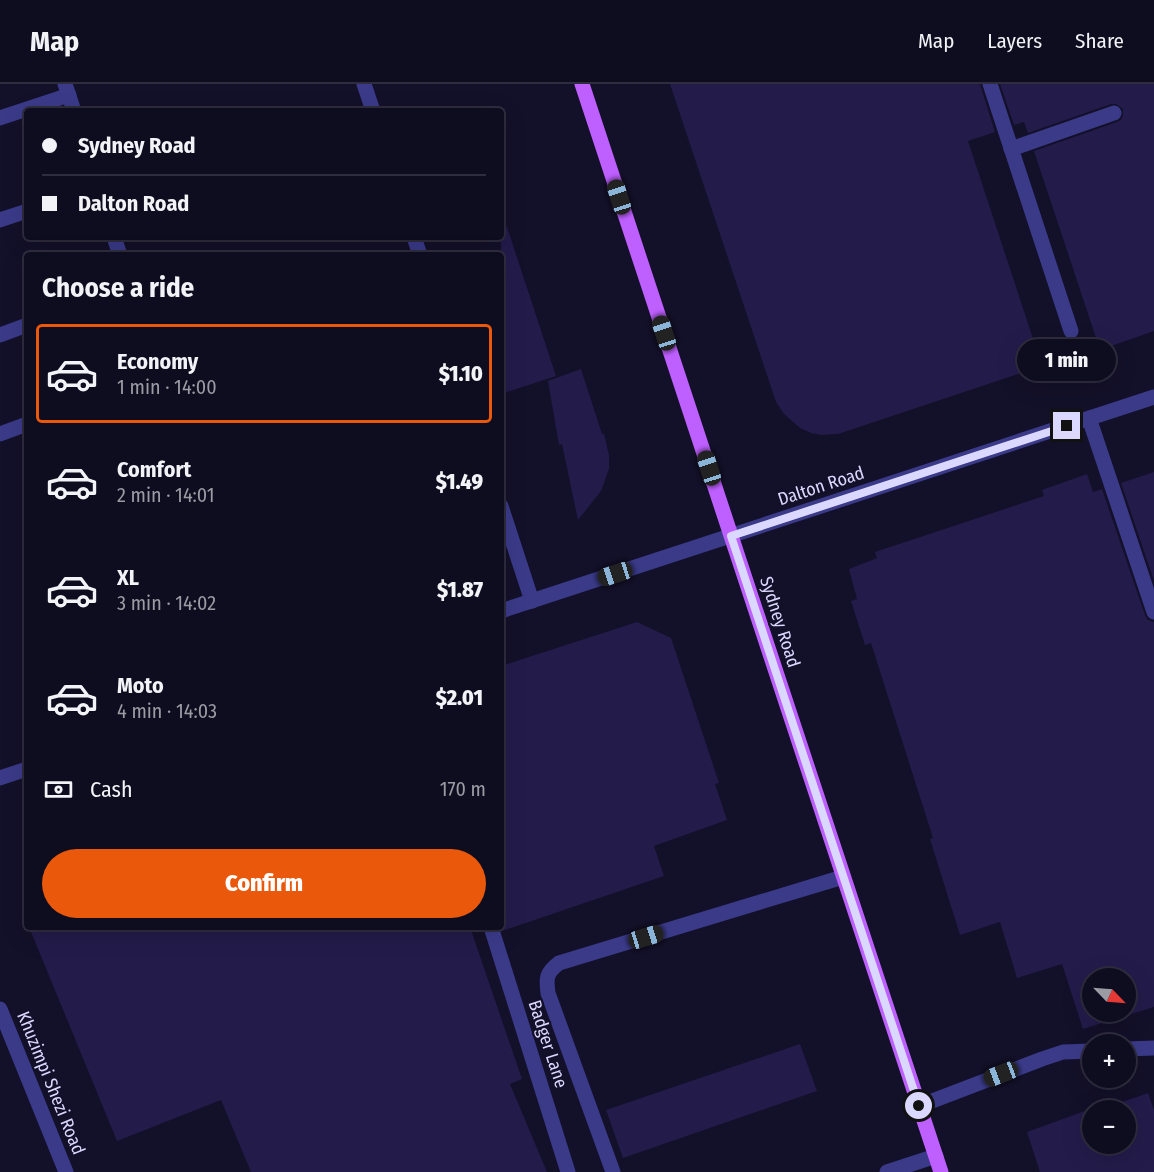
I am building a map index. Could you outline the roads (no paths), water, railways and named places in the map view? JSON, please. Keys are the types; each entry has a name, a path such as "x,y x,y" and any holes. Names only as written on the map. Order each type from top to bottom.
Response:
{"main road":[{"name":"Sydney Road","path":"582,84 941,1172"}],"street":[{"path":"364,84 372,108"},
{"path":"990,84 1071,331"},
{"path":"0,118 67,89 73,108"},
{"path":"1011,149 1114,113"},
{"path":"0,220 24,212"},
{"path":"0,335 24,326"},
{"name":"Dalton Road","path":"504,610 1154,397"},
{"path":"1089,418 1154,612"},
{"path":"0,434 24,425"},
{"path":"504,515 532,601"},
{"path":"0,778 24,770"},
{"path":"614,1172 548,993 546,981 551,969 559,963 843,877"},
{"name":"Badger Lane","path":"492,930 568,1172"},
{"name":"Khuzimpi Shezi Road","path":"0,1008 66,1172"},
{"path":"1136,1049 1154,1048"},
{"path":"919,1106 1042,1059 1063,1052 1082,1051"},
{"path":"887,1172 936,1156"}]}
